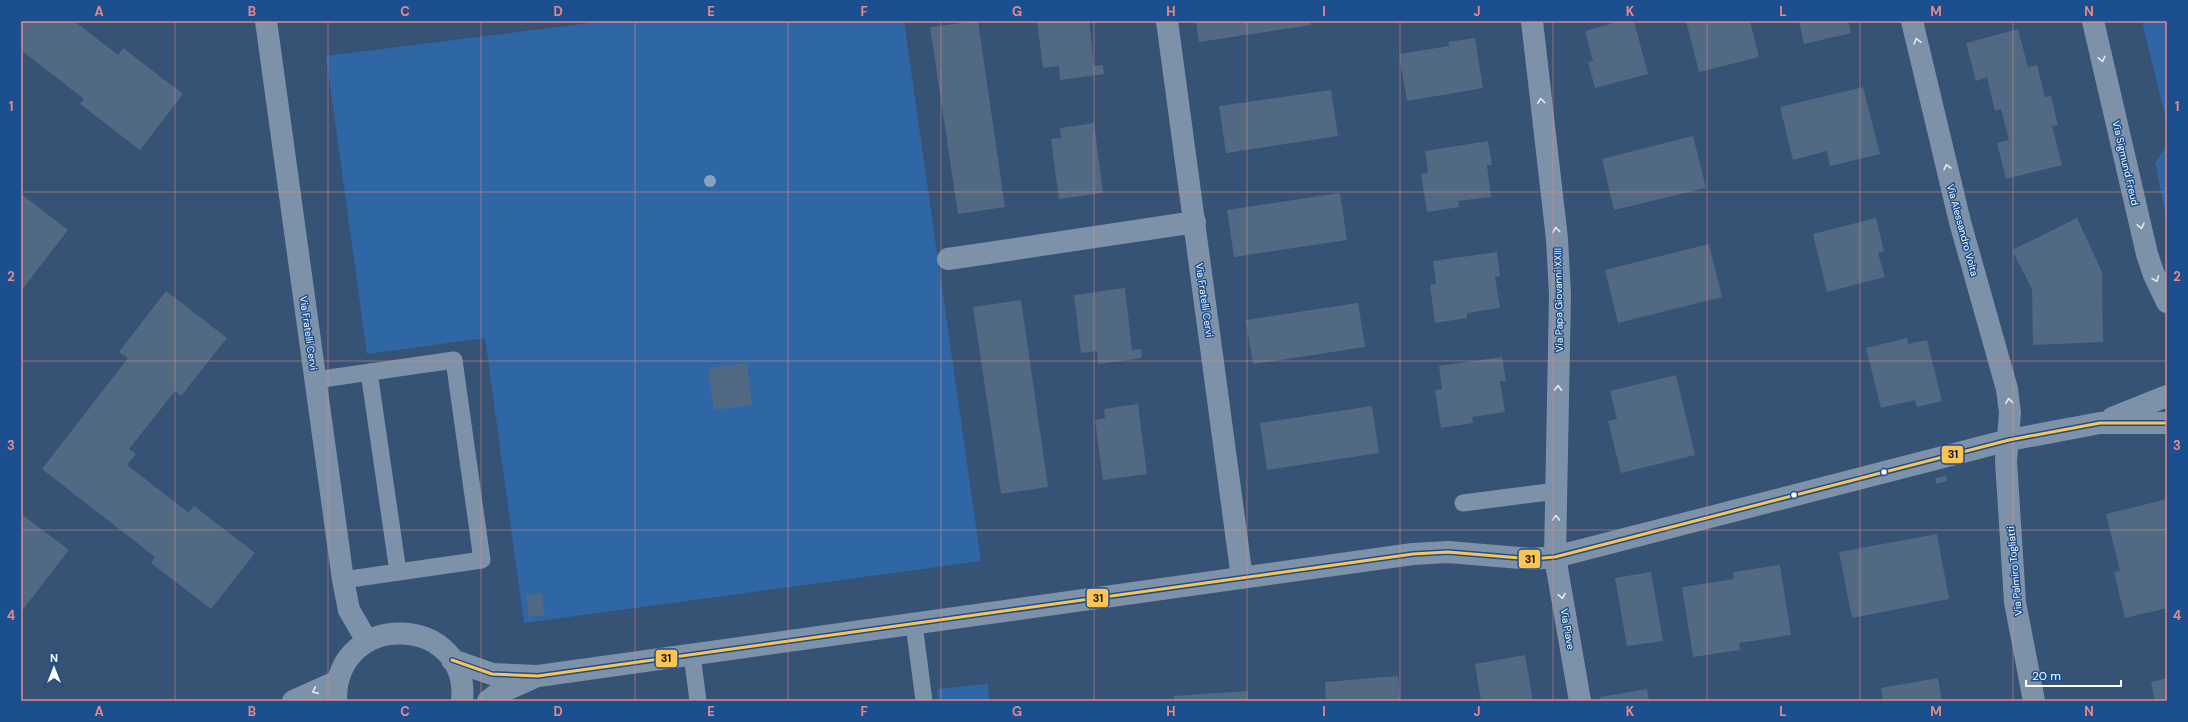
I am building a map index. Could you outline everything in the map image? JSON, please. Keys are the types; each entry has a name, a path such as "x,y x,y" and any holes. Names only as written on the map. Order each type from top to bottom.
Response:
{"street":[{"name":"Via Fratelli Cervi","path":"266,21 342,580 349,610 367,640"},
{"name":"Via Fratelli Cervi","path":"1167,21 1242,578"},
{"name":"Via Papa Giovanni XXIII","path":"1532,21 1557,239 1560,294 1555,557"},
{"name":"Via Alessandro Volta","path":"1912,21 1960,222 2007,389 2010,413 2009,440"},
{"name":"Via Sigmund Freud","path":"2093,21 2147,254 2154,275 2167,302"},
{"path":"948,259 1195,222"},
{"path":"2100,423 2167,396"},
{"path":"452,660 492,674 538,676 1413,554 1448,552 1531,559 1555,557 2009,440 2100,423 2167,423"},
{"name":"Via Palmiro Togliatti","path":"2009,440 2006,461 2015,602 2034,701"},
{"name":"Via Piave","path":"1555,557 1580,701"},
{"path":"293,701 337,691 344,665 354,651 367,640 385,634 404,632 422,636 439,646 452,660 459,675 462,701"},
{"path":"488,701 497,694 538,676"}],"lane":[{"path":"315,380 454,360 482,560 342,580"},
{"path":"369,372 398,572"},
{"path":"1463,504 1556,491"},
{"path":"914,624 924,701"},
{"path":"692,655 698,701"}],"shaded area":[{"path":"606,21 904,21 981,561 524,623 485,338 367,354 326,56"},
{"path":"2142,21 2167,21 2167,124"},
{"path":"2167,146 2167,221 2155,163"},
{"path":"988,684 989,701 939,701 937,689"}],"building":[{"path":"21,21 74,21 118,55 123,48 183,94 140,150 80,104 84,99 21,50"},
{"path":"978,21 1005,207 958,214 930,27"},
{"path":"1037,21 1089,21 1094,66 1103,65 1104,74 1060,80 1059,66 1043,68"},
{"path":"1196,21 1310,21 1311,25 1199,42"},
{"path":"1620,21 1634,21 1648,74 1595,88 1588,62 1593,61 1585,31"},
{"path":"1686,21 1750,21 1759,57 1699,72"},
{"path":"1799,21 1848,21 1851,33 1804,44"},
{"path":"2018,29 2028,67 2037,65 2045,97 2051,96 2058,125 2052,126 2062,165 2006,179 1997,143 2009,140 2001,109 1995,111 1987,77 1976,81 1966,43"},
{"path":"1475,38 1483,88 1407,101 1399,54 1449,46 1448,42"},
{"path":"1863,87 1880,154 1830,166 1827,151 1793,160 1780,107"},
{"path":"1331,90 1338,136 1226,153 1219,106"},
{"path":"1094,123 1103,193 1059,199 1051,139 1061,138 1060,128"},
{"path":"1693,136 1706,188 1614,210 1602,159"},
{"path":"1488,141 1492,165 1487,165 1491,197 1458,201 1459,207 1427,212 1421,174 1428,173 1425,151"},
{"path":"1340,193 1347,240 1234,257 1227,210"},
{"path":"21,194 68,230 21,291"},
{"path":"1876,218 1884,251 1878,253 1885,277 1827,292 1813,234"},
{"path":"2077,218 2102,272 2103,342 2033,345 2032,289 2012,250"},
{"path":"1709,244 1722,297 1618,323 1605,270"},
{"path":"1497,252 1500,276 1495,277 1500,308 1467,313 1467,318 1435,323 1430,285 1436,284 1433,261"},
{"path":"1125,288 1132,350 1141,349 1142,358 1098,364 1097,351 1081,353 1074,295"},
{"path":"166,291 227,338 181,396 175,391 129,449 136,454 127,465 189,513 194,506 255,553 211,609 151,563 155,557 42,469 128,358 119,352"},
{"path":"1021,300 1048,487 1001,494 973,307"},
{"path":"1358,303 1365,347 1253,364 1246,320"},
{"path":"1907,338 1908,344 1927,340 1942,401 1917,407 1915,400 1881,408 1866,348"},
{"path":"1502,357 1506,381 1500,381 1505,412 1472,417 1473,423 1441,428 1435,390 1442,389 1439,366"},
{"path":"747,363 752,405 714,410 708,368"},
{"path":"1676,375 1695,455 1621,473 1608,421 1617,419 1610,391"},
{"path":"1138,404 1147,474 1103,480 1095,420 1105,418 1104,409"},
{"path":"1372,406 1379,453 1267,470 1260,423"},
{"path":"1946,476 1947,481 1936,484 1935,478"},
{"path":"2167,499 2167,608 2125,618 2114,572 2120,571 2106,514"},
{"path":"21,514 69,550 21,612"},
{"path":"1937,534 1949,599 1852,618 1839,552"},
{"path":"1780,565 1791,635 1739,643 1740,650 1693,657 1682,587 1734,579 1733,572"},
{"path":"1651,572 1663,641 1627,646 1615,578"},
{"path":"542,593 545,615 529,617 526,595"},
{"path":"1525,655 1533,701 1481,701 1475,664"},
{"path":"1398,676 1400,701 1326,701 1325,682"},
{"path":"1938,678 1942,701 1883,701 1881,688"},
{"path":"2167,678 2167,701 2155,701 2151,682"},
{"path":"1647,689 1649,701 1601,701 1600,697"},
{"path":"1247,691 1248,701 1174,701 1174,696"}],"transit line":[{"name":"31","path":"452,660 492,674 538,676 1413,554 1448,552 1531,559 1555,557 2009,440 2100,423 2167,423"}]}
